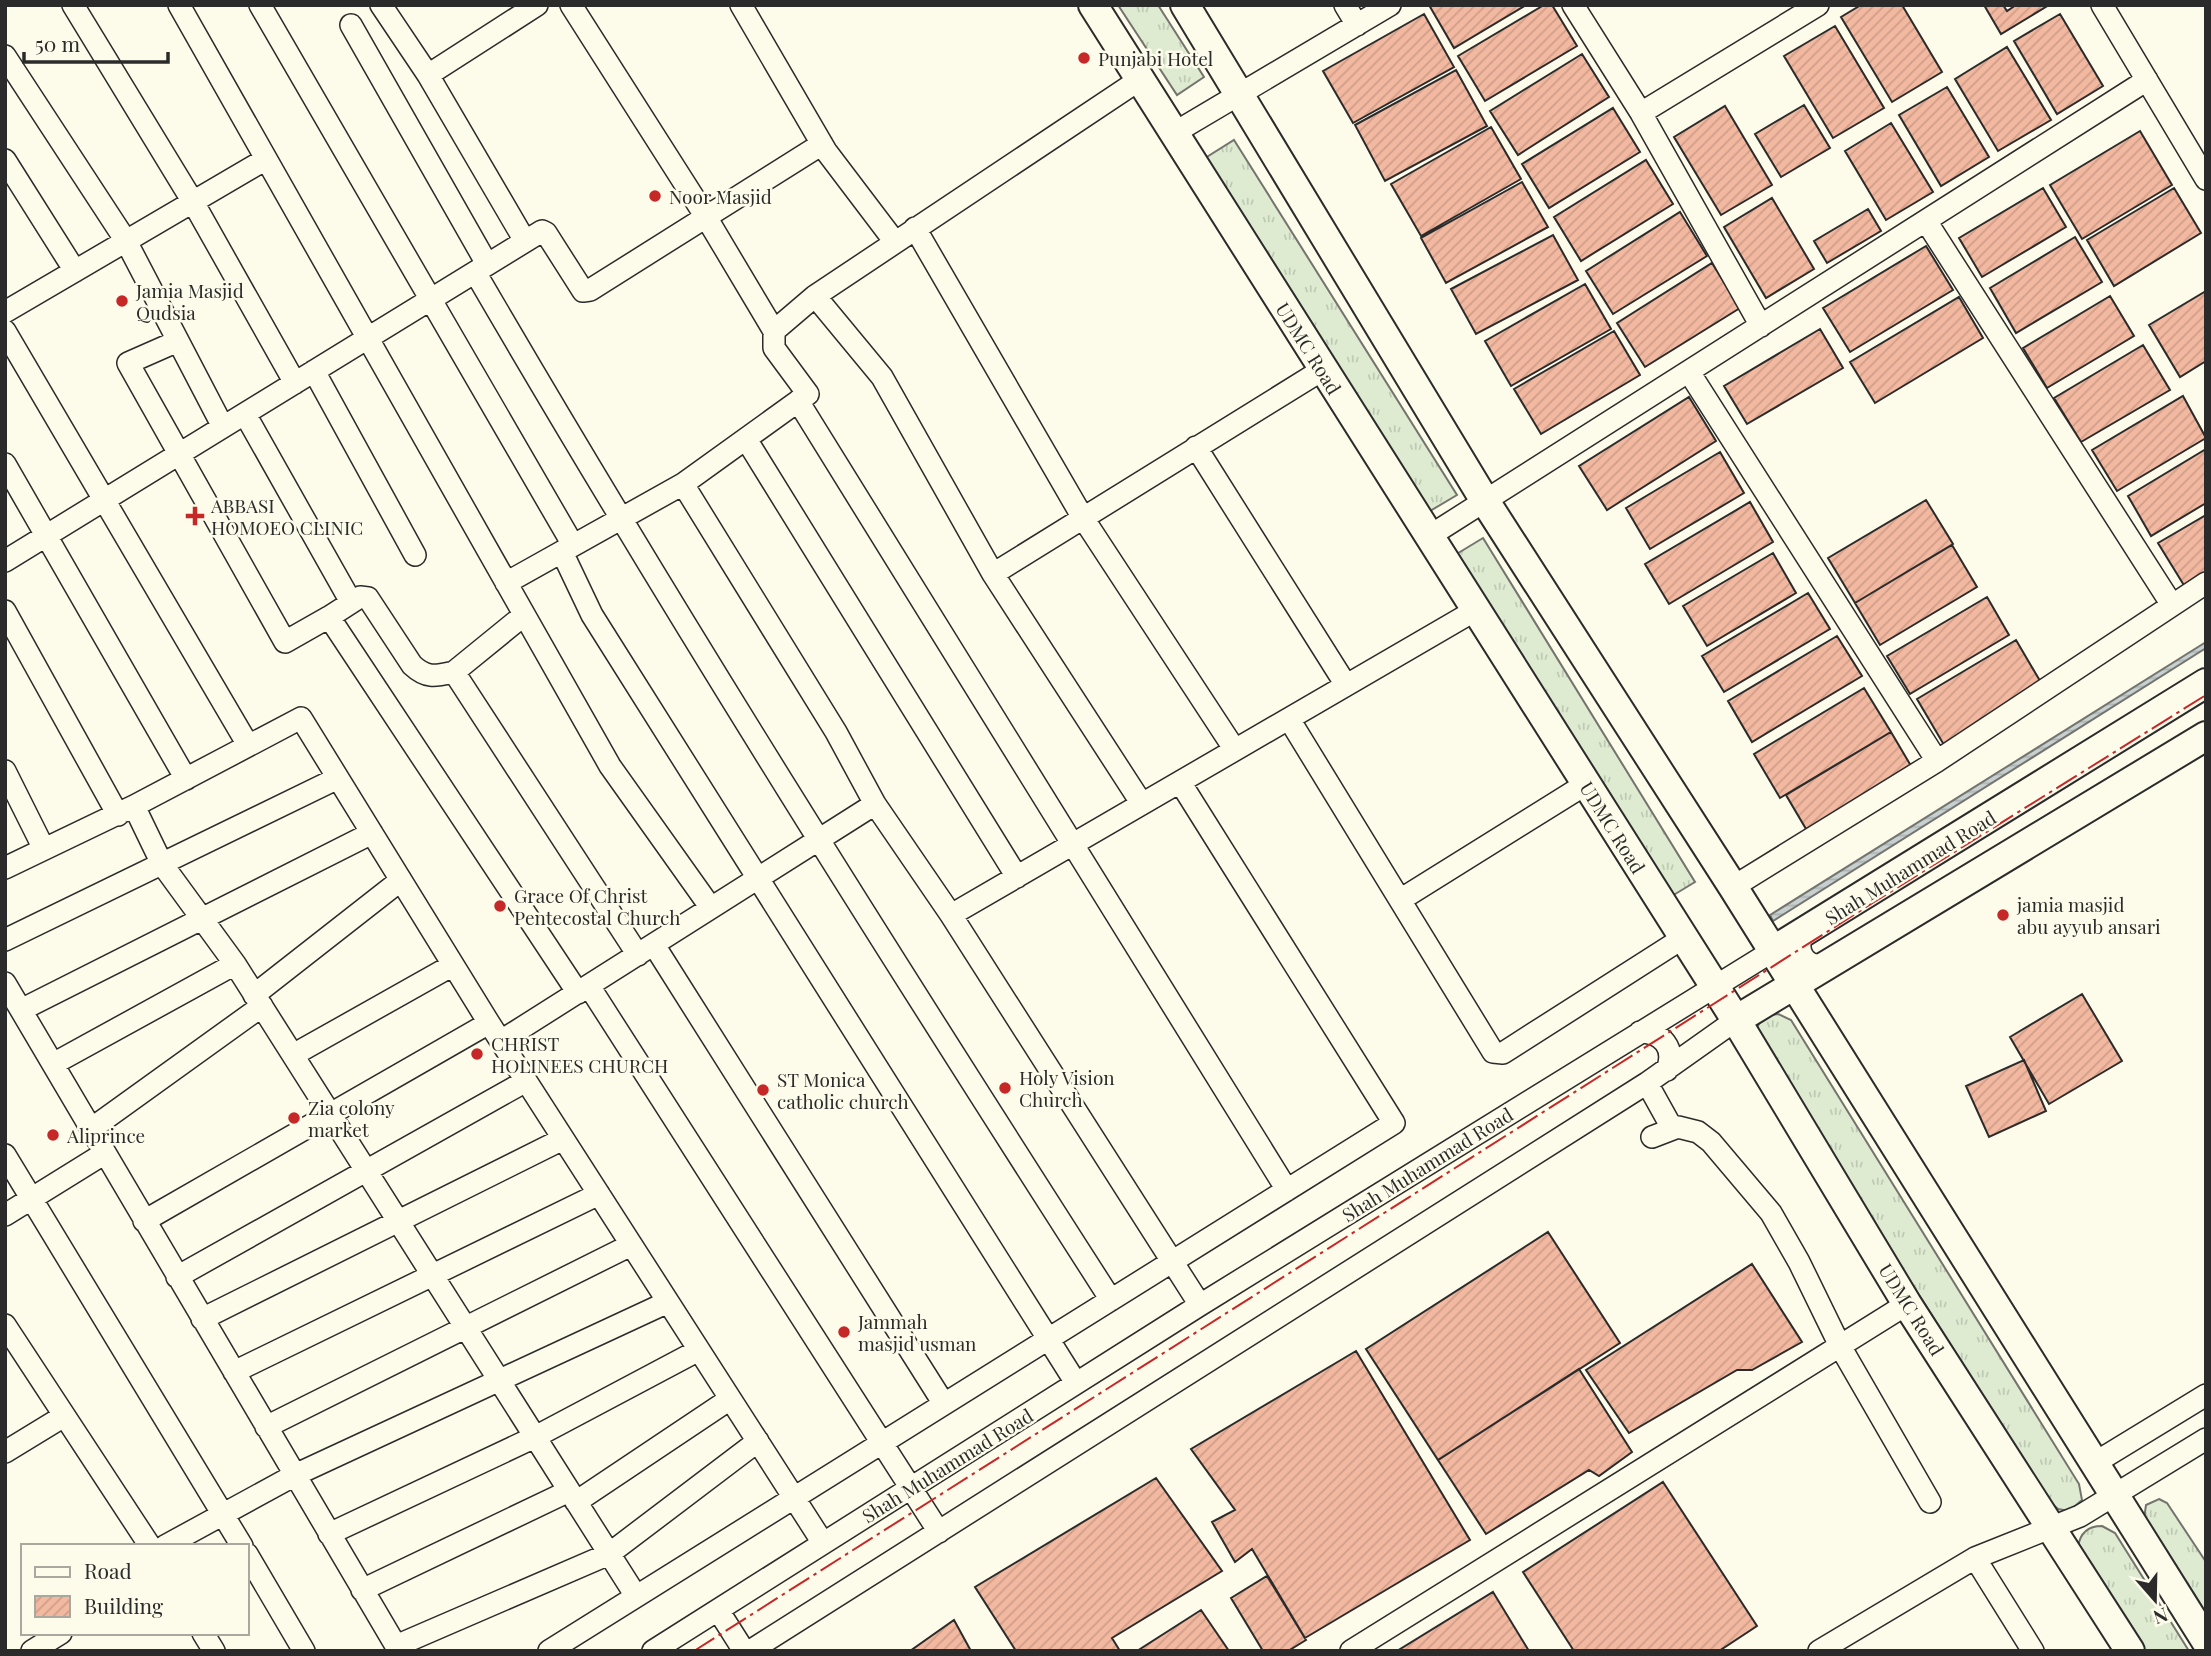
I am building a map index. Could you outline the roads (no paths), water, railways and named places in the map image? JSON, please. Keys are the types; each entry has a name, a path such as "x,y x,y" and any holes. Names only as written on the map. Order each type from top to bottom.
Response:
{"main road":[{"name":"UDMC Road","path":"1093,5 1474,611 1736,1020 1907,1304 2130,1651"},
{"path":"1185,5 1485,501 1733,887 1771,952 2206,1640"},
{"name":"Shah Muhammad Road","path":"1771,952 2206,683"},
{"name":"Shah Muhammad Road","path":"1736,1020 2206,736"}],"street":[{"path":"73,5 193,202 295,383"},
{"path":"179,5 610,766 711,908"},
{"path":"260,5 567,549 592,615 756,880 1076,1383"},
{"path":"381,5 428,75 525,241"},
{"path":"428,75 537,5"},
{"path":"506,583 683,484 808,394 774,348 774,331 706,217 571,5"},
{"path":"741,5 822,144 895,242"},
{"path":"1345,5 1357,25"},
{"path":"1174,133 1390,5"},
{"path":"1573,5 1641,113 1761,326"},
{"path":"1641,113 1818,5"},
{"path":"2102,5 2206,179"},
{"path":"351,25 619,520 817,841 1111,1300"},
{"path":"5,56 125,241 223,427"},
{"path":"774,331 815,296 1139,80"},
{"path":"1428,537 2147,80"},
{"path":"5,561 542,232 546,233 583,291 590,290 822,144"},
{"path":"5,312 266,159"},
{"path":"5,160 75,271"},
{"path":"1926,221 2172,605"},
{"path":"915,228 1083,518 1235,750"},
{"path":"815,296 882,377 993,574 1142,804"},
{"path":"5,331 248,745"},
{"path":"178,341 128,363 285,642 360,597 368,598 412,665 420,673 432,677 454,671 524,615"},
{"path":"993,574 1322,370"},
{"path":"314,371 415,555"},
{"path":"1689,372 1937,761"},
{"path":"798,401 1287,1190"},
{"path":"245,414 351,603"},
{"path":"746,439 1017,877"},
{"path":"1196,447 1346,685"},
{"path":"5,464 186,779"},
{"path":"683,484 836,732 875,804 951,915 1200,1305"},
{"path":"1733,887 1937,761 2206,583"},
{"path":"5,611 126,810 234,964 636,1596"},
{"path":"951,915 1474,611"},
{"path":"329,617 583,990 939,1532"},
{"path":"454,671 646,950 944,1404"},
{"path":"5,868 126,810 301,718 489,1023 824,1543"},
{"path":"1289,719 1493,1052 1499,1054 1683,938"},
{"path":"5,771 44,849"},
{"path":"5,940 338,778"},
{"path":"549,1651 1394,1124 1180,782"},
{"path":"1400,900 1586,784"},
{"path":"501,1041 875,804"},
{"path":"21,1010 372,833"},
{"path":"90,1129 258,1001 401,880"},
{"path":"1803,933 1799,944 1803,957 1814,965 1828,964"},
{"name":"Shah Muhammad Road","path":"653,1651 1200,1305 1771,952"},
{"path":"52,1064 234,964"},
{"path":"293,1055 453,965"},
{"path":"5,983 397,1648 609,1554 758,1441"},
{"name":"Shah Muhammad Road","path":"750,1651 1647,1083 1736,1020"},
{"path":"144,1221 489,1023"},
{"path":"1640,1032 1648,1032 1663,1039 1670,1054 1667,1070"},
{"path":"177,1277 526,1081"},
{"path":"1647,1083 1672,1128"},
{"path":"1652,1137 1672,1128 1687,1127 1711,1142 1771,1213 1799,1262 1840,1346 1930,1502"},
{"path":"202,1319 564,1139"},
{"path":"5,1215 105,1153"},
{"path":"5,1156 33,1198 241,1544"},
{"path":"234,1373 599,1194"},
{"path":"266,1427 631,1245"},
{"path":"168,1544 295,1475 668,1302"},
{"path":"1351,1651 1907,1304"},
{"path":"5,1325 148,1544"},
{"path":"329,1534 535,1437 699,1350"},
{"path":"2093,1464 2206,1395"},
{"path":"362,1590 572,1496 730,1399"},
{"path":"5,1452 64,1416"},
{"path":"1819,1651 1975,1558 2080,1516 2206,1439"},
{"path":"248,1556 304,1651"},
{"path":"1975,1558 2033,1651"},
{"path":"718,1610 744,1651"},
{"path":"32,1651 58,1635"},
{"path":"204,1635 214,1651"}],"place":[{"name":"Punjabi Hotel","path":"1084,58"},
{"name":"Noor Masjid","path":"655,196"},
{"name":"Jamia Masjid Qudsia","path":"122,301"},
{"name":"ABBASI HOMOEO CLINIC","path":"195,516"},
{"name":"Grace Of Christ Pentecostal Church","path":"500,906"},
{"name":"jamia masjid abu ayyub ansari","path":"2003,915"},
{"name":"CHRIST HOLINEES CHURCH","path":"477,1054"},
{"name":"Holy Vision Church","path":"1005,1088"},
{"name":"ST Monica catholic church","path":"763,1090"},
{"name":"Zia colony market","path":"294,1118"},
{"name":"Aliprince","path":"53,1135"},
{"name":"Jammah masjid usman","path":"844,1332"}]}
